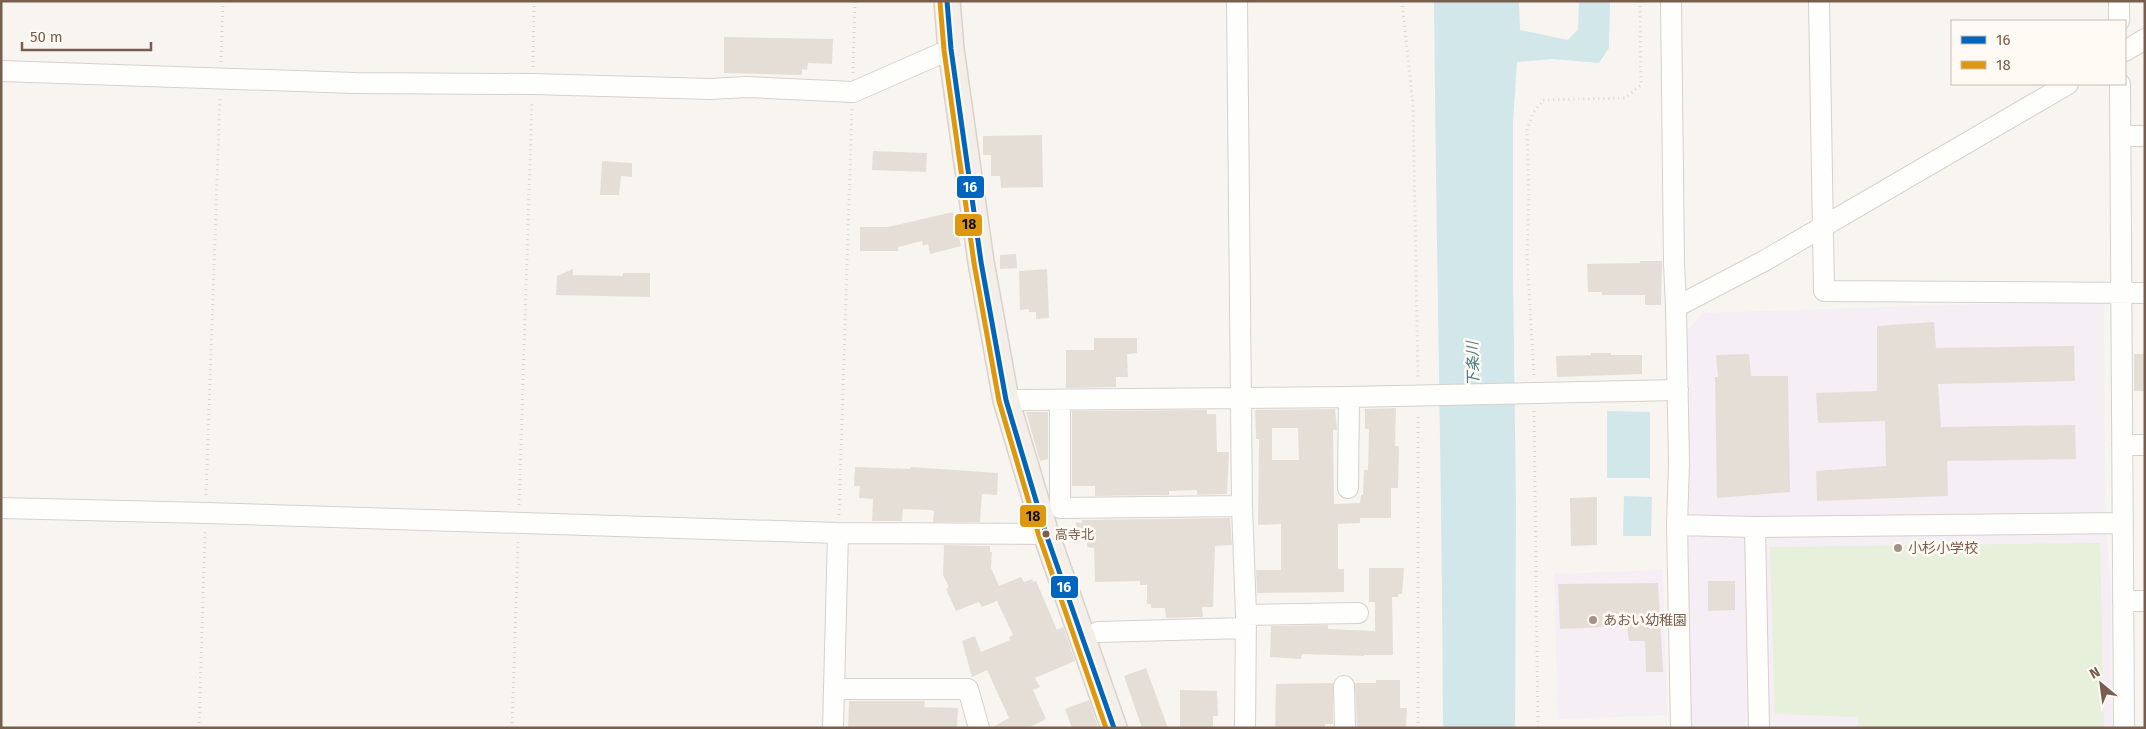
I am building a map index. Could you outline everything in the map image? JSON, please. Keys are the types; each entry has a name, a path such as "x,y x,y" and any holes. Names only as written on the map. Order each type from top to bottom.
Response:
{"main road":[{"path":"947,1 951,50 981,262 1006,400 1046,534 1114,728"}],"street":[{"path":"1237,1 1242,506 1246,622 1245,728"},
{"path":"1672,1 1681,728"},
{"path":"1819,1 1824,291 2145,293"},
{"path":"2119,1 2119,20"},
{"path":"2126,50 2145,39"},
{"path":"1,71 221,80 532,84 710,89 747,87 853,92 951,50"},
{"path":"1676,307 1764,261 2066,85"},
{"path":"2120,85 2124,728"},
{"path":"2121,136 2145,136"},
{"path":"1006,400 1349,397 1678,390"},
{"path":"1348,488 1349,397"},
{"path":"1060,400 1060,508 1242,506"},
{"path":"2122,445 2145,445"},
{"path":"1,508 838,533 1046,534"},
{"path":"1677,525 1755,527 2123,523"},
{"path":"1755,527 1759,728"},
{"path":"833,728 838,533"},
{"path":"2123,601 2145,601"},
{"path":"1098,632 1358,613"},
{"path":"1344,686 1345,728"},
{"path":"834,689 968,689 980,728"}],"path":[{"path":"199,728 224,1"},
{"path":"512,728 534,1"},
{"path":"838,533 855,1"},
{"path":"1402,1 1413,105 1418,395 1418,728"},
{"path":"1538,728 1535,392 1527,256 1529,194 1527,130 1533,113 1542,100 1625,98 1641,85 1640,1"}],"shaded area":[{"name":"小杉小学校","path":"2104,300 2105,507 2111,589 2112,728 1690,728 1685,334 1702,313"},
{"path":"1663,570 1667,715 1558,719 1554,574"}],"green space":[{"path":"2100,543 2104,728 1859,728 1857,717 1775,714 1770,547"}],"water":[{"name":"下条川","path":"1434,1 1519,1 1520,30 1568,40 1578,29 1579,1 1610,1 1609,48 1599,63 1553,59 1517,62 1513,122 1516,507 1515,728 1443,728"},
{"path":"1607,411 1650,412 1650,478 1607,478"},
{"path":"1624,496 1652,497 1651,536 1623,536"}],"building":[{"path":"724,37 833,39 832,64 808,63 807,70 802,69 802,75 724,73"},
{"path":"1042,135 1043,187 1001,188 1000,176 991,176 991,155 983,155 983,136"},
{"path":"873,151 927,153 926,172 872,170"},
{"path":"602,161 632,163 632,177 621,176 619,195 600,195"},
{"path":"953,212 961,246 930,254 928,244 923,246 922,241 898,247 898,251 860,251 860,227 888,227"},
{"path":"1016,254 1017,268 1000,269 1000,255"},
{"path":"1640,261 1662,261 1661,305 1645,305 1645,295 1602,295 1602,292 1588,292 1587,264 1640,263"},
{"path":"573,269 573,275 623,276 623,273 650,273 650,297 556,295 557,276"},
{"path":"1047,269 1049,318 1036,319 1036,312 1029,312 1029,309 1020,310 1019,271"},
{"path":"1934,322 1936,348 2074,346 2075,381 1938,384 1941,427 2075,425 2076,459 1947,461 1948,496 1817,501 1816,471 1886,466 1885,421 1818,423 1816,393 1877,391 1877,326"},
{"path":"1094,338 1137,338 1137,353 1127,354 1128,377 1116,377 1116,387 1066,388 1066,350 1094,350"},
{"path":"1591,353 1642,355 1642,374 1557,377 1556,356 1591,355"},
{"path":"1749,354 1751,376 1788,376 1790,492 1717,498 1715,377 1718,377 1716,355"},
{"path":"2134,354 2145,354 2145,391 2134,391"},
{"path":"1396,408 1395,446 1399,446 1398,488 1391,488 1391,518 1360,518 1360,523 1338,524 1338,569 1344,569 1344,592 1257,593 1256,570 1281,570 1281,524 1258,525 1259,439 1256,439 1255,410 1335,409 1337,430 1333,430 1334,504 1360,503 1361,495 1363,495 1364,470 1368,470 1369,429 1365,429 1365,409","holes":["1272,428 1298,428 1299,460 1272,460"]},
{"path":"1207,410 1207,414 1216,414 1217,452 1229,452 1227,494 1197,495 1197,490 1169,491 1169,495 1095,496 1095,486 1072,486 1072,411"},
{"path":"1026,412 1048,412 1048,459 1040,461"},
{"path":"855,467 910,469 911,467 998,473 997,495 982,494 980,522 933,522 934,511 903,509 902,521 872,521 873,499 859,498 860,486 854,486"},
{"path":"1597,497 1597,545 1571,546 1570,498"},
{"path":"1230,518 1232,545 1215,546 1213,607 1202,607 1203,617 1166,618 1165,608 1151,608 1151,604 1147,604 1147,585 1140,585 1140,581 1095,582 1094,548 1087,547 1087,542 1075,541 1076,522 1082,523 1082,520"},
{"path":"944,545 990,546 990,552 992,552 991,568 999,586 1021,577 1024,582 1032,579 1033,582 1036,581 1057,630 1063,627 1075,661 1035,678 1040,687 1033,690 1046,719 1028,728 991,728 1009,718 987,670 972,677 962,641 975,636 981,652 1010,640 1009,637 1013,635 997,601 982,607 979,602 956,611 946,589 949,587 943,575"},
{"path":"1369,568 1404,568 1402,594 1398,594 1398,597 1392,597 1393,655 1302,654 1301,659 1270,657 1271,626 1328,625 1328,629 1375,631 1375,602 1369,602"},
{"path":"1708,581 1735,581 1735,610 1708,611"},
{"path":"1658,583 1663,672 1646,672 1645,641 1629,641 1627,626 1560,629 1558,584"},
{"path":"1146,668 1168,728 1142,728 1124,676"},
{"path":"1376,680 1400,680 1400,708 1407,708 1406,728 1357,728 1355,683 1376,683"},
{"path":"1333,683 1333,724 1325,724 1325,728 1275,728 1276,684"},
{"path":"1180,690 1217,691 1218,716 1213,716 1213,728 1180,728"},
{"path":"1089,700 1098,727 1072,728 1065,709"},
{"path":"849,701 925,701 924,707 958,708 957,728 848,728"}],"transit line":[{"name":"16","path":"947,1 951,49 981,262 1006,400 1046,534 1114,728"},
{"name":"18","path":"940,2 944,50 974,263 999,401 1039,536 1106,728"}],"place":[{"name":"高寺北","path":"1046,534"},
{"name":"小杉小学校","path":"1898,548"},
{"name":"あおい幼稚園","path":"1593,620"}]}
